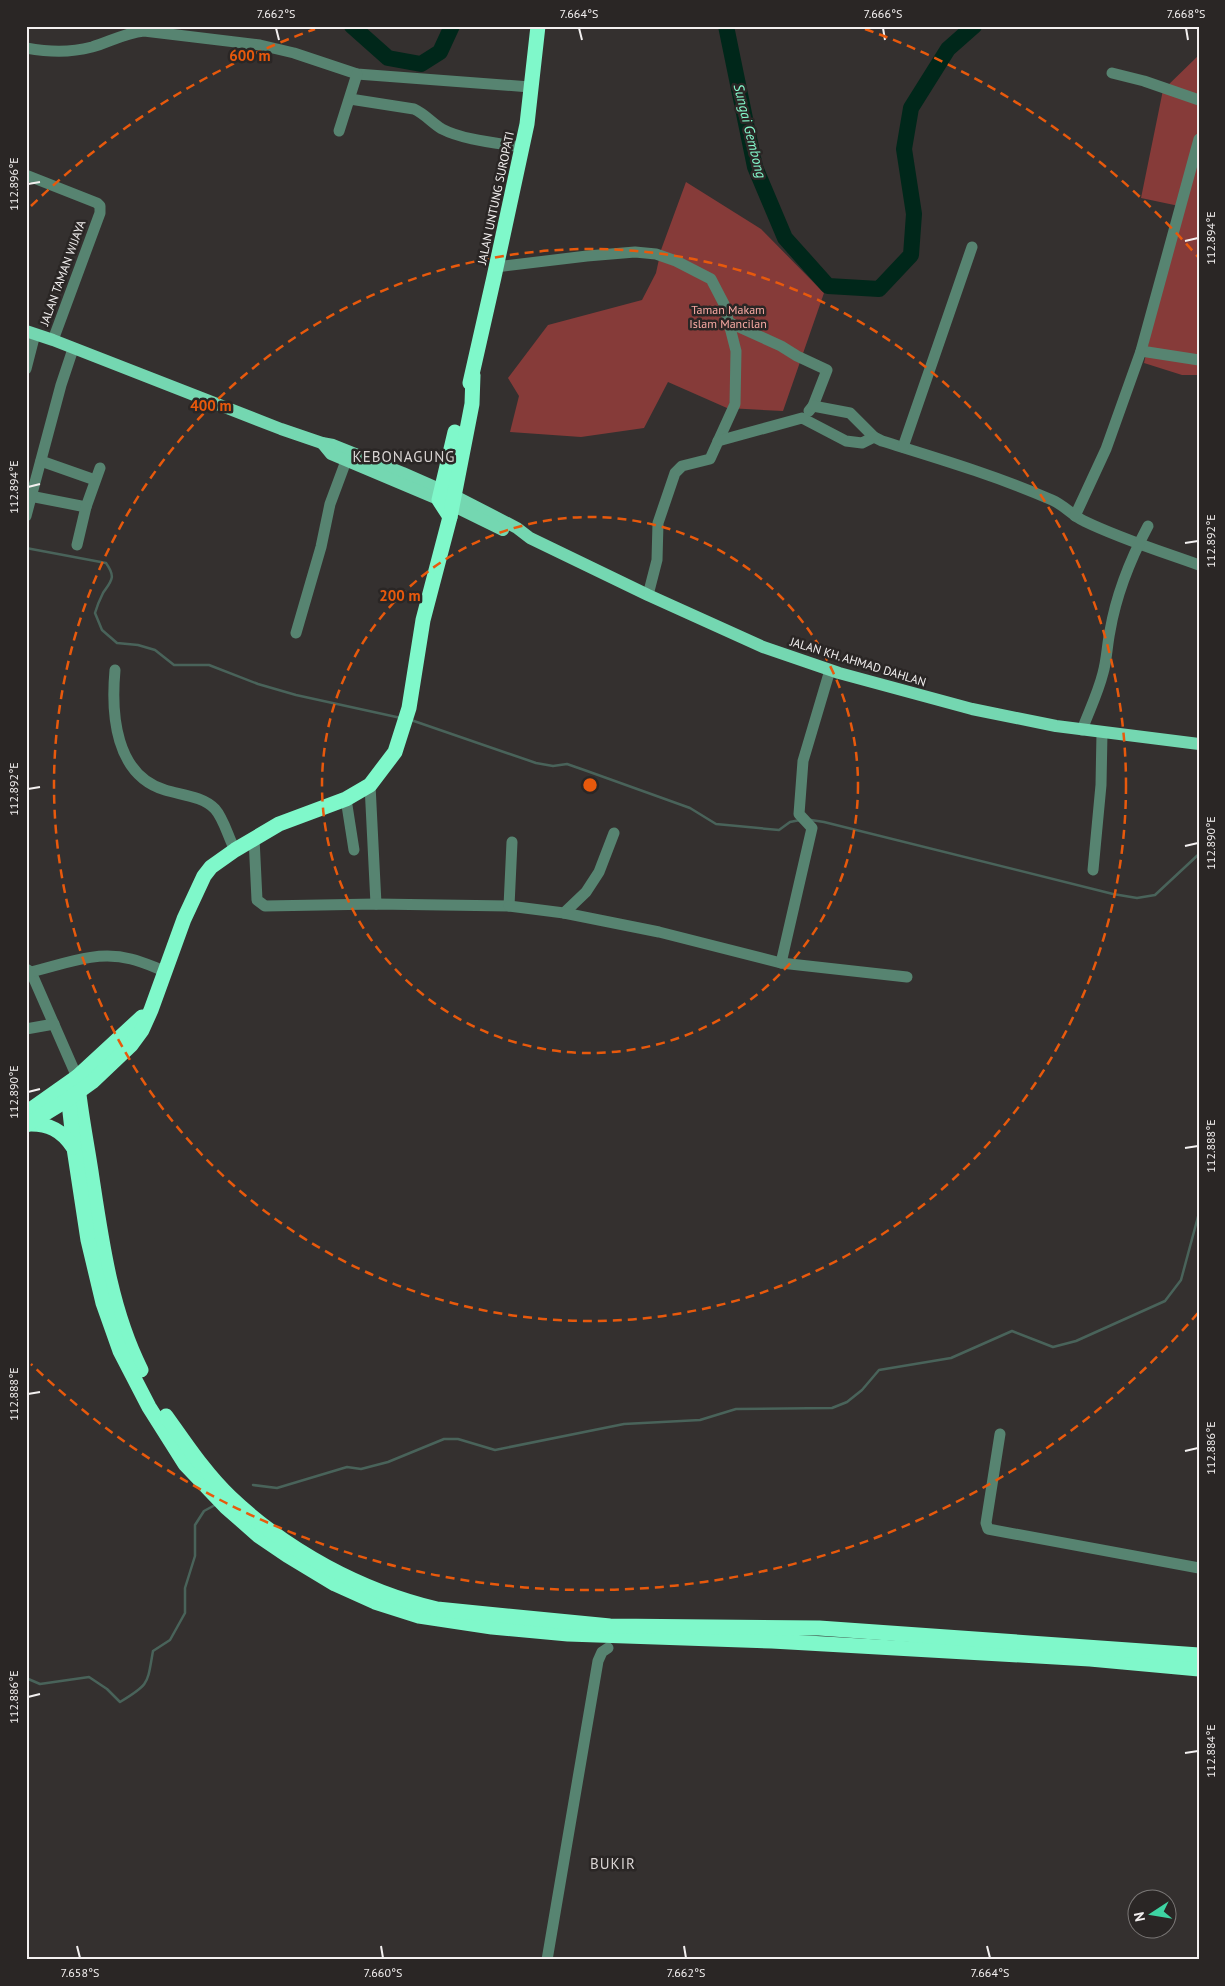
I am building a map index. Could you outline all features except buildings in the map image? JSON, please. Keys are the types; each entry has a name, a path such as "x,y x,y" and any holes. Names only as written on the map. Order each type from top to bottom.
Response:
{"highway":[{"name":"JALAN UNTUNG SUROPATI","path":"370,785 395,752 409,708 423,620 447,501 462,401 473,375 527,124 538,26"},
{"path":"26,1121 73,1088 104,1071 131,1046 151,1010 184,919 204,876 211,867 235,850 279,824 346,800 370,785"},
{"path":"151,1010 73,1088 74,1148 88,1240 103,1303 120,1352 149,1407 185,1464 226,1507 259,1536 287,1555 335,1584 375,1602 419,1616 492,1627 568,1634 772,1641 1090,1659 1199,1669"},
{"path":"82,1121 89,1100 104,1071"},
{"path":"73,1088 82,1121 100,1227 118,1315 133,1353 164,1412 190,1451 230,1496 285,1541 358,1583 409,1602 437,1608 610,1626 820,1628 1199,1655"},
{"path":"26,1121 48,1125 64,1135 74,1148"}],"main road":[{"path":"31,332 281,430 346,450 447,501"},
{"path":"322,443 331,454 346,461 447,501"},
{"name":"JALAN KH. AHMAD DAHLAN","path":"447,501 515,536 530,538 648,595 763,647 830,670 972,709 1082,730 1199,744"}],"street":[{"path":"26,48 60,53 93,46 134,32 196,32 294,53 358,74 530,88"},
{"path":"1112,73 1144,81 1199,100"},
{"path":"339,132 358,74"},
{"path":"350,99 414,109 421,112 434,124 451,133 521,147"},
{"path":"1075,516 1106,449 1141,351 1199,138"},
{"name":"JALAN TAMAN WIJAYA","path":"26,174 97,203 100,206 100,213 53,340"},
{"path":"903,447 972,247"},
{"path":"496,267 635,252 656,254 676,261 711,279 724,304 736,352 735,404 710,459 682,466 675,473 658,523 657,560 648,595"},
{"path":"718,441 802,418 813,406 827,370 781,346 728,322"},
{"path":"26,370 31,332"},
{"path":"26,516 61,385 73,349"},
{"path":"1141,351 1199,360"},
{"path":"813,406 850,413 874,437 959,465 1056,501 1075,516 1138,544 1199,565"},
{"path":"802,418 846,441 862,443 874,437"},
{"path":"41,461 95,480"},
{"path":"296,633 321,547 330,504 346,461"},
{"path":"77,545 86,507 100,468"},
{"path":"30,496 86,507"},
{"path":"1082,730 1101,681 1110,631 1122,587 1138,544 1148,526"},
{"path":"115,670 114,713 121,745 133,770 143,780 163,790 206,801 216,809 235,850"},
{"path":"781,963 812,828 799,814 803,761 830,670"},
{"path":"1093,870 1101,785 1102,733"},
{"path":"370,785 376,904"},
{"path":"346,800 354,850"},
{"path":"564,913 586,892 599,872 614,833"},
{"path":"254,838 255,893 256,900 261,904 510,906 564,913 659,932 781,963 908,978"},
{"path":"510,906 512,842"},
{"path":"73,1088 54,1024 29,971 87,957 102,956 132,959 165,971"},
{"path":"26,1028 54,1024"},
{"path":"1000,1434 986,1522 988,1529 1199,1568"},
{"path":"547,1960 598,1661 602,1652 608,1648"}],"green space":[{"path":"1199,55 1199,375 1182,375 1144,363 1179,206 1141,198 1163,90"},
{"name":"Taman Makam Islam Mancilan","path":"686,182 761,229 824,293 783,411 727,408 668,382 644,428 581,437 510,432 519,396 508,378 548,325 642,300 656,273 661,250"}],"waterway":[{"name":"Sungai Gembong","path":"352,26 388,58 421,64 440,52 452,26"},
{"name":"Sungai Gembong","path":"726,26 755,167 785,238 828,286 879,289 911,255 914,214 904,149 911,108 948,49 974,26"},
{"path":"26,548 106,563 112,578 102,595 95,613 102,630 117,643 138,645 155,650 174,665 209,665 258,684 296,695 401,718"},
{"path":"411,720 536,763 553,766 567,764 690,808 716,824 779,830 790,822 800,820"},
{"path":"811,820 1113,894 1137,898 1155,895 1199,854"},
{"path":"253,1485 277,1488 347,1467 361,1469 388,1462 444,1439 458,1439 495,1450 624,1424 700,1420 736,1409 832,1408 847,1402 862,1390 879,1370 951,1358 1012,1331 1053,1347 1076,1341 1165,1301 1181,1280 1199,1213"},
{"path":"26,1678 40,1684 89,1677 107,1689 120,1702 142,1687 148,1677 153,1651 170,1640 185,1613 185,1588 195,1556 195,1525 204,1511 215,1505"}],"district":[{"name":"KEBONAGUNG","path":"404,457"},
{"name":"BUKIR","path":"613,1864"}]}
